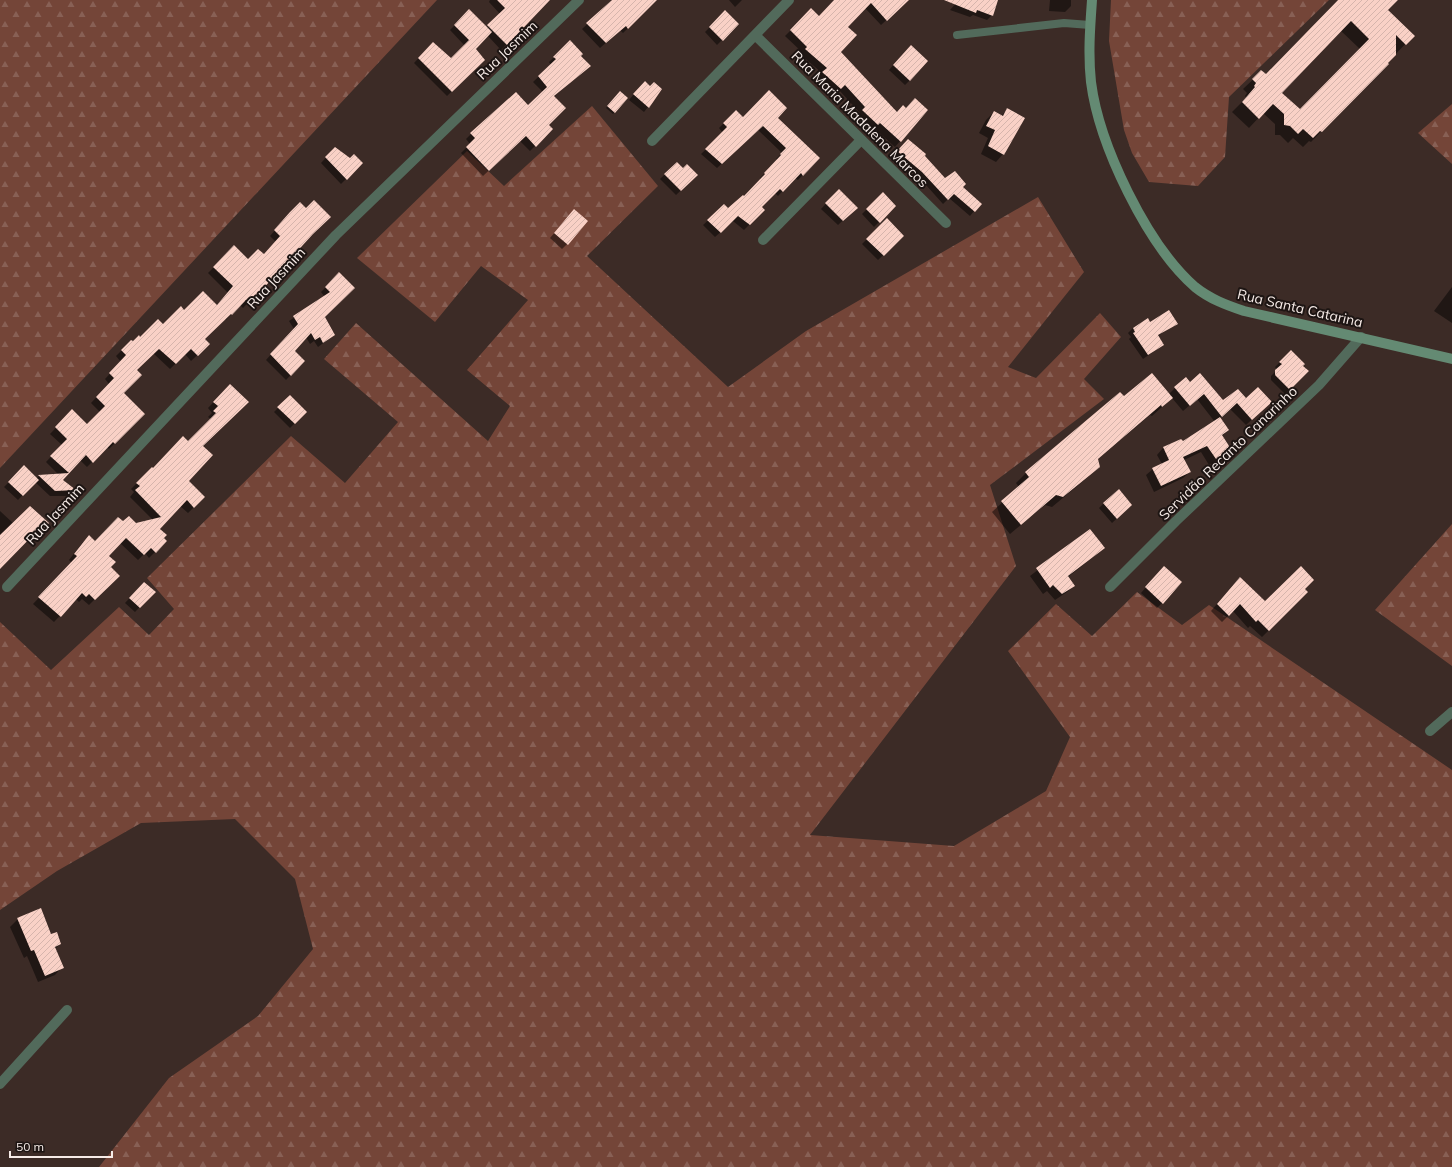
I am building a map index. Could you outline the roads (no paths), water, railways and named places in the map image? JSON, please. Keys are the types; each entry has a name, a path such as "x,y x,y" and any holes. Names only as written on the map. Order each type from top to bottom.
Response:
{"main road":[{"name":"Rua Santa Catarina","path":"1092,0 1089,52 1092,83 1101,128 1123,180 1145,222 1173,265 1196,287 1216,302 1250,313 1362,337 1452,359"}],"street":[{"name":"Rua Jasmim","path":"7,587 336,235 579,0"},
{"path":"652,141 789,0"},
{"name":"Rua Maria Madalena Marcos","path":"755,35 946,223"},
{"path":"763,240 861,140"},
{"name":"Servidão Recanto Canarinho","path":"1110,587 1176,521 1319,386 1362,337"},
{"path":"1430,731 1452,712"},
{"path":"0,1084 67,1010"}],"lane":[{"path":"957,35 1064,23 1090,25"}]}
